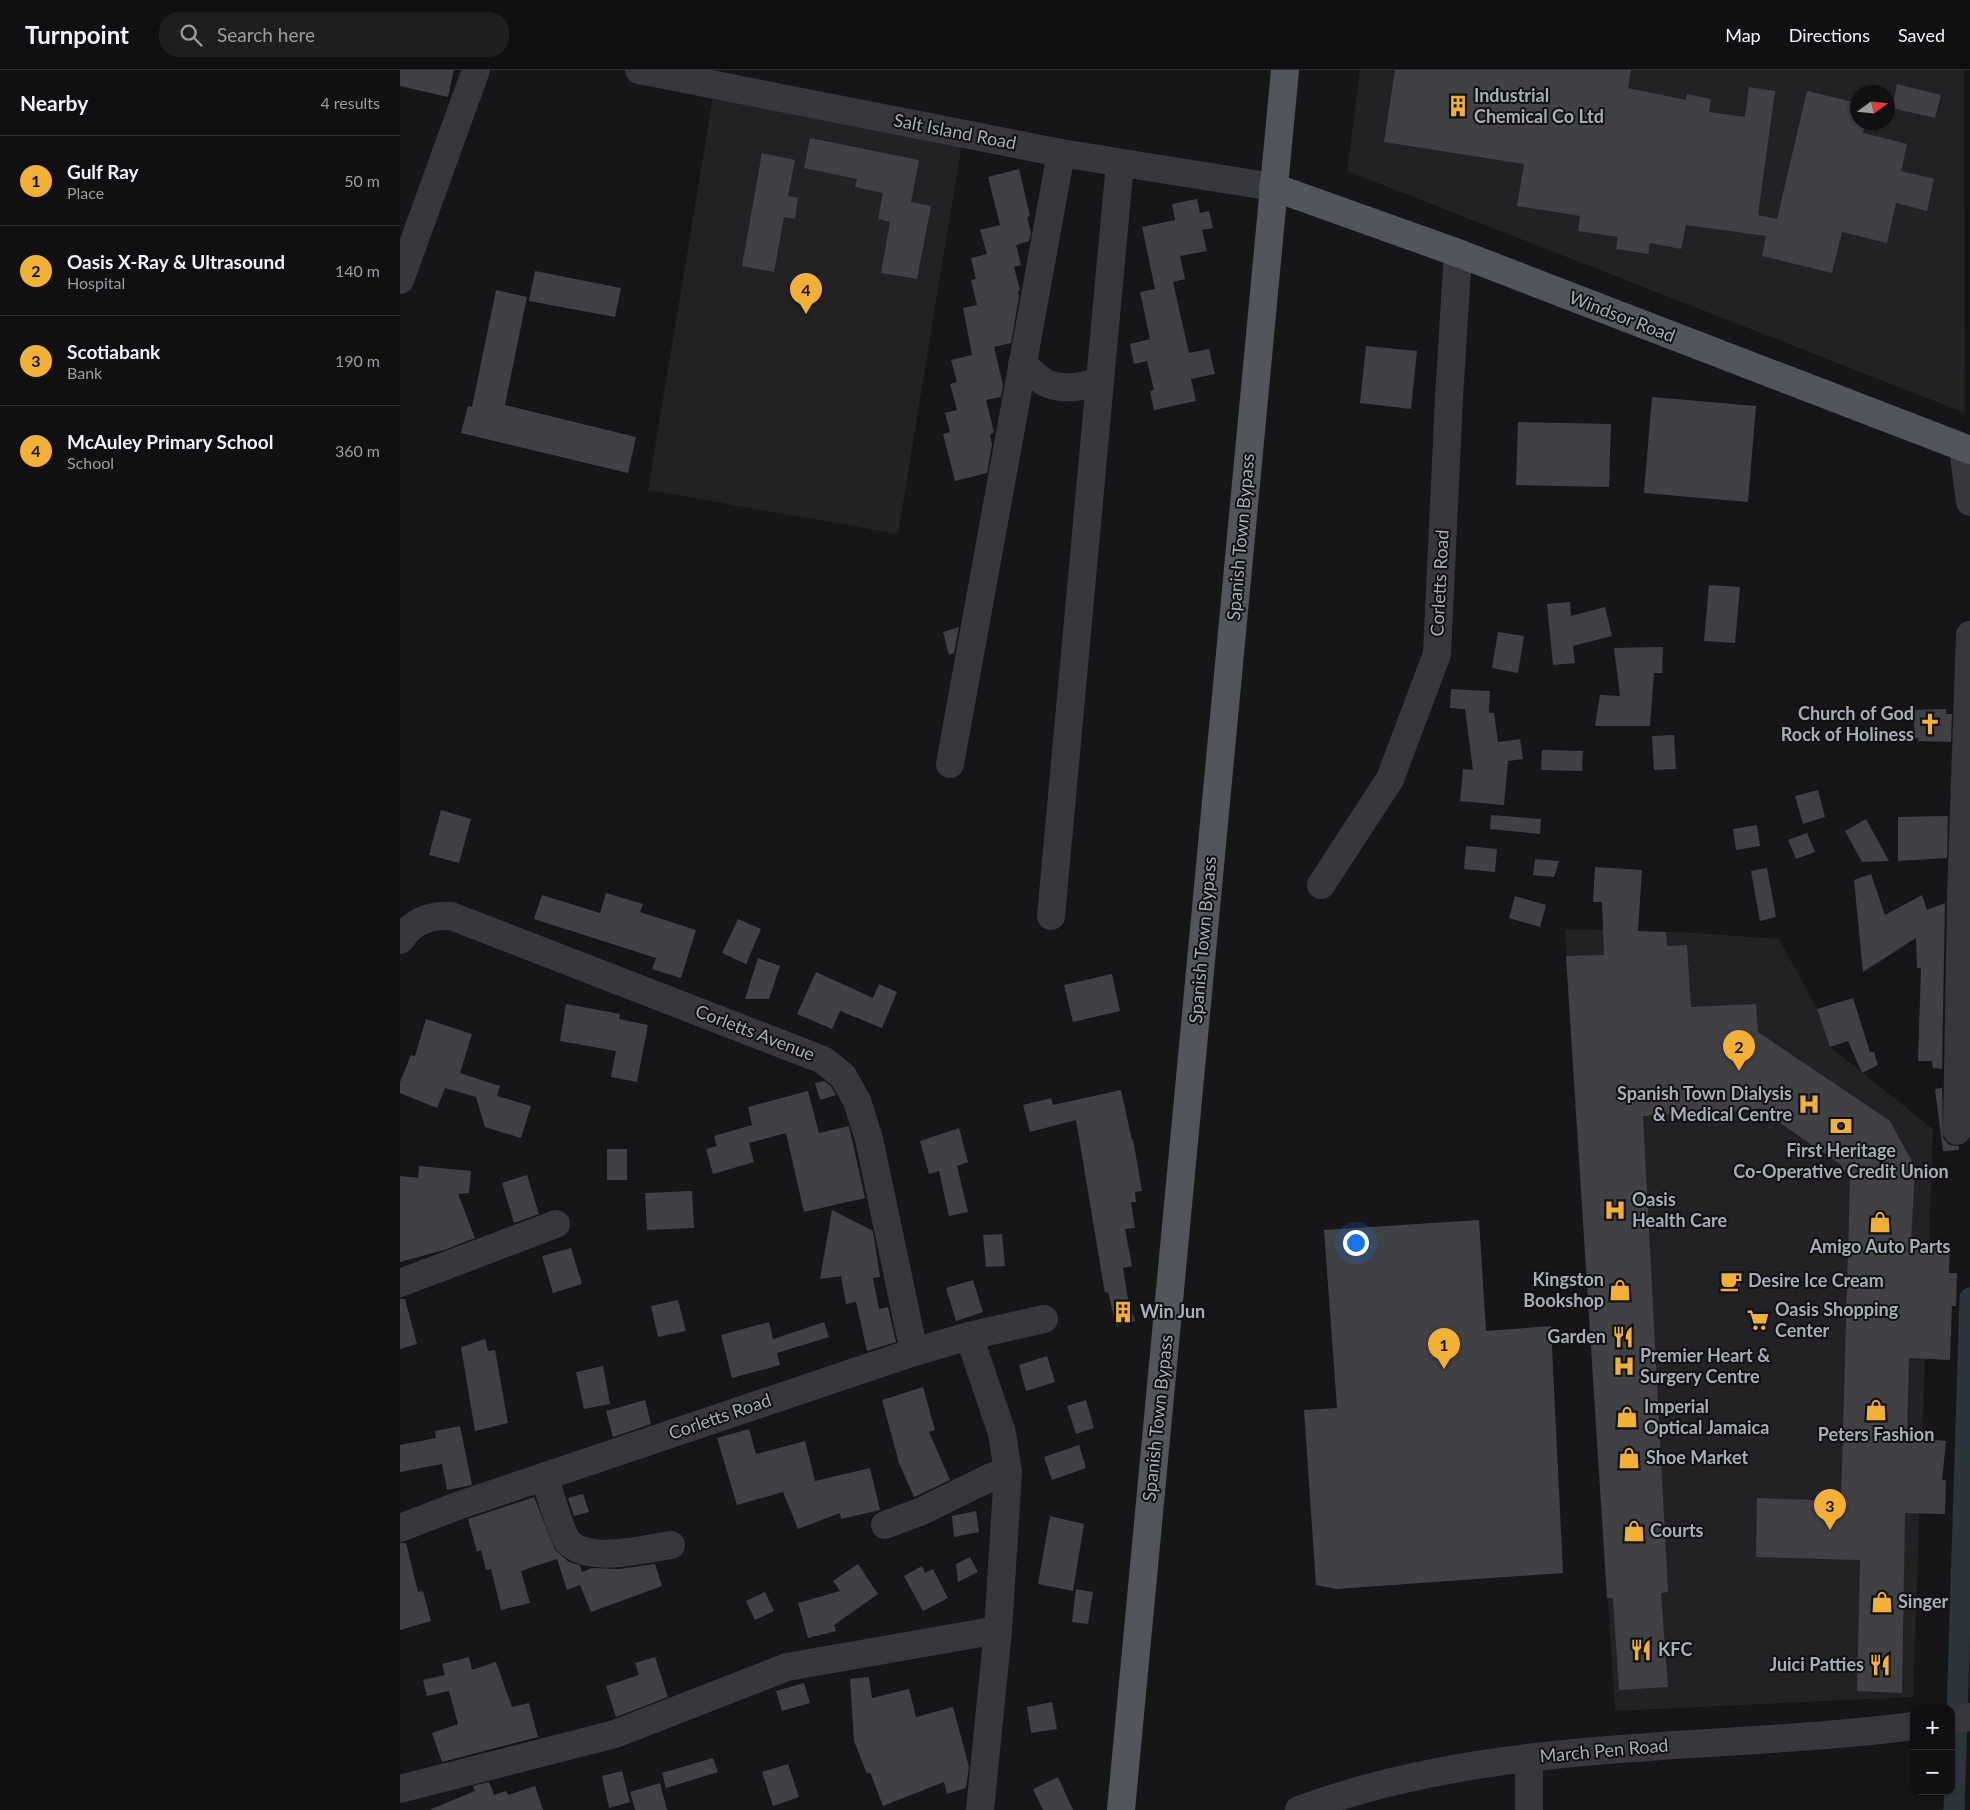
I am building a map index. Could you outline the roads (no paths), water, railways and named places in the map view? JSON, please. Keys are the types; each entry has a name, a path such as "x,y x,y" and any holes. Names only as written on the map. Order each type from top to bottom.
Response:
{"main road":[{"name":"Spanish Town Bypass","path":"1121,1810 1285,70"},
{"name":"Windsor Road","path":"1273,187 1458,253 1967,449"}],"street":[{"path":"400,280 476,70"},
{"name":"Salt Island Road","path":"639,70 1061,153 1273,187"},
{"path":"950,764 1061,153"},
{"path":"1051,916 1120,163"},
{"name":"Corletts Road","path":"1321,885 1390,779 1437,654 1458,253"},
{"path":"1022,364 1047,384 1067,387 1089,386 1100,381"},
{"path":"1967,449 1970,502"},
{"path":"1957,1131 1961,898 1970,635"},
{"name":"Corletts Avenue","path":"400,940 408,929 421,920 437,916 451,916 824,1060 843,1076 857,1101 863,1120 914,1352"},
{"path":"400,1283 556,1224"},
{"name":"Corletts Road","path":"400,1528 544,1476 914,1352 969,1336 1044,1319"},
{"path":"969,1336 1002,1432 1008,1472 998,1630 980,1810"},
{"path":"885,1525 922,1511 991,1477 1008,1472"},
{"path":"544,1476 567,1541 578,1548 604,1554 671,1545"},
{"path":"400,1789 615,1734 787,1667 998,1630"},
{"path":"1955,1719 1970,1717"},
{"name":"March Pen Road","path":"1300,1810 1330,1799 1414,1776 1529,1758 1593,1750 1862,1732 1910,1726"},
{"path":"1529,1758 1529,1810"}],"waterway":[{"path":"1954,1810 1970,1298"}],"place":[{"name":"Industrial Chemical Co Ltd","path":"1458,106"},
{"name":"McAuley Primary School","path":"806,314"},
{"name":"Church of God Rock of Holiness","path":"1930,724"},
{"name":"Oasis X-Ray & Ultrasound","path":"1739,1071"},
{"name":"Spanish Town Dialysis & Medical Centre","path":"1809,1104"},
{"name":"First Heritage Co-Operative Credit Union","path":"1841,1126"},
{"name":"Oasis Health Care","path":"1615,1210"},
{"name":"Amigo Auto Parts","path":"1880,1222"},
{"name":"Desire Ice Cream","path":"1731,1281"},
{"name":"Kingston Bookshop","path":"1620,1290"},
{"name":"Win Jun","path":"1123,1312"},
{"name":"Oasis Shopping Center","path":"1758,1320"},
{"name":"Garden","path":"1623,1337"},
{"name":"Premier Heart & Surgery Centre","path":"1624,1366"},
{"name":"Gulf Ray","path":"1444,1369"},
{"name":"Peters Fashion","path":"1876,1410"},
{"name":"Imperial Optical Jamaica","path":"1627,1417"},
{"name":"Shoe Market","path":"1629,1458"},
{"name":"Scotiabank","path":"1830,1530"},
{"name":"Courts","path":"1634,1531"},
{"name":"Singer","path":"1882,1602"},
{"name":"KFC","path":"1641,1650"},
{"name":"Juici Patties","path":"1880,1665"}]}
